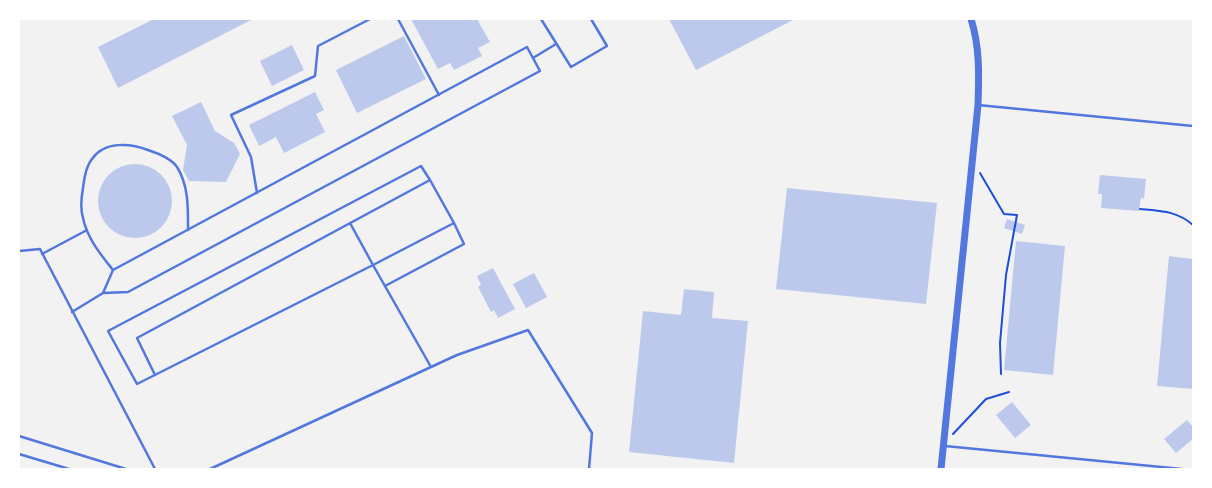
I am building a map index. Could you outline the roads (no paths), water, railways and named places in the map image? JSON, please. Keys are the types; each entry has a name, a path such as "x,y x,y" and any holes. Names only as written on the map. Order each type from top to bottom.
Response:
{"street":[{"path":"940,469 978,105 979,75 976,36 971,19"}],"lane":[{"path":"257,193 251,157 231,115 315,76 318,46 370,19"},
{"path":"398,19 439,95"},
{"path":"541,19 571,67 607,46 592,19"},
{"path":"533,58 556,44"},
{"path":"72,312 103,293 128,292 540,71 527,48 113,270 103,293"},
{"path":"978,105 1193,126"},
{"path":"113,270 99,252 88,230 83,219 80,203 85,178 92,159 105,148 121,144 138,146 161,155 176,167 187,194 188,230"},
{"path":"385,286 464,244 454,223 422,166 108,331 137,384 454,223"},
{"path":"155,376 137,338 430,180"},
{"path":"350,223 431,367"},
{"path":"42,254 88,230"},
{"path":"19,251 40,250 155,469"},
{"path":"210,469 457,355 528,330 592,433 589,469"},
{"path":"19,436 126,469"},
{"path":"943,446 1182,469"},
{"path":"19,454 70,469"}]}
